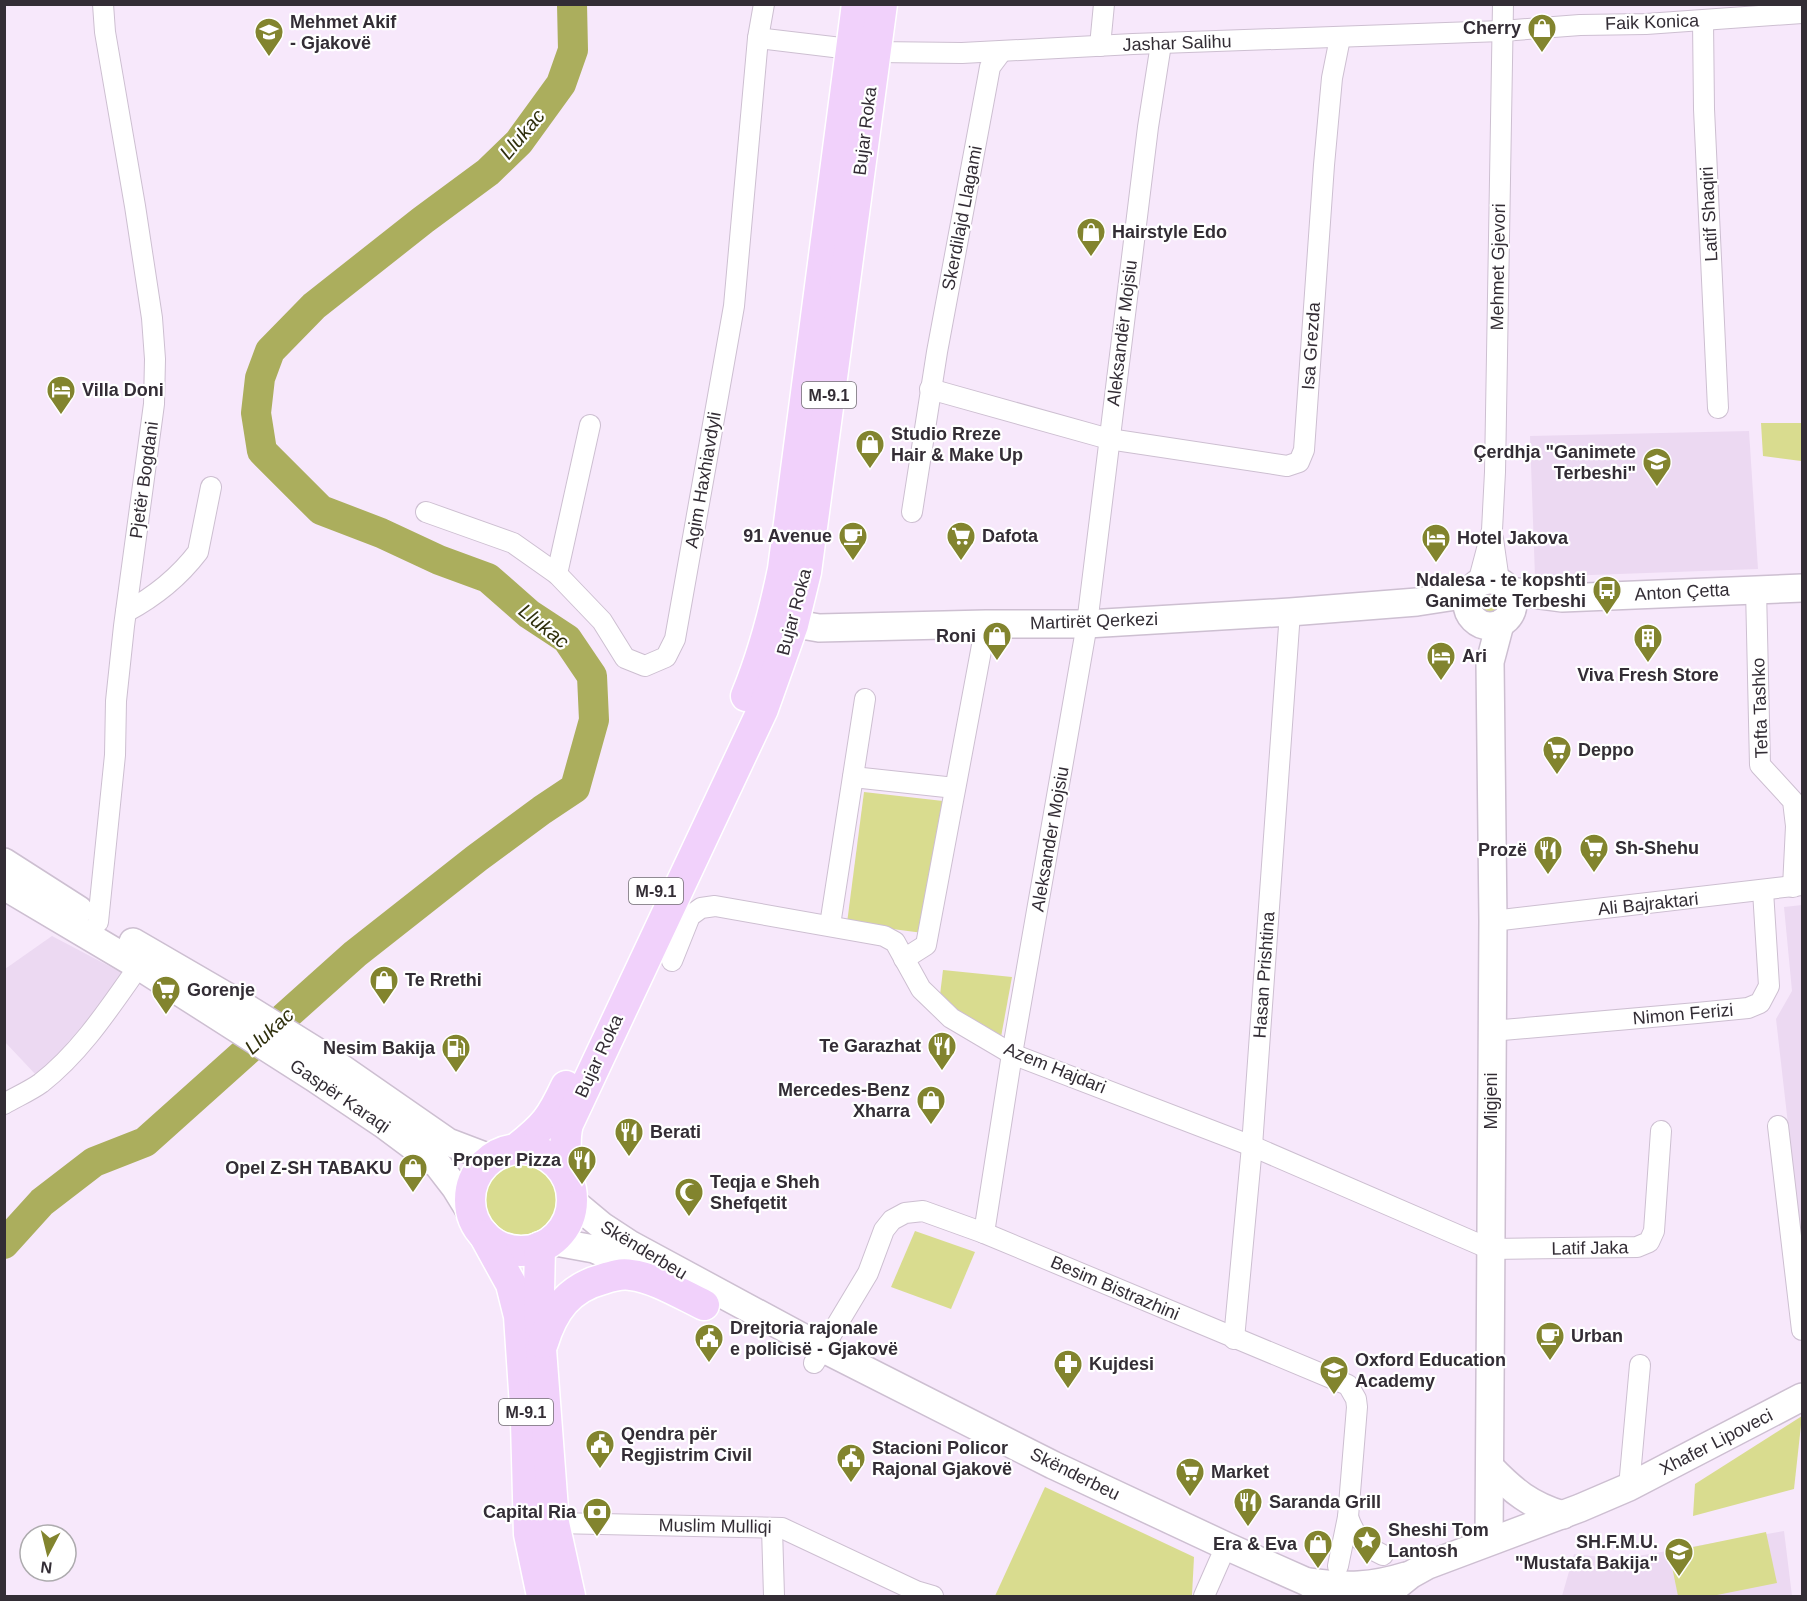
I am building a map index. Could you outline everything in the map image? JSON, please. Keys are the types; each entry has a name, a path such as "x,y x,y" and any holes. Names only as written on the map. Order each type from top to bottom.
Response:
{"main road":[{"name":"Bujar Roka","path":"857,4 864,51"},
{"name":"Bujar Roka","path":"569,1189 565,1146 568,1124 763,709 783,622 787,543 864,51 882,4"},
{"name":"Bujar Roka","path":"504,1153 542,1128 557,1105 757,669 783,622"},
{"path":"504,1153 527,1149 546,1155 561,1168 569,1189"},
{"name":"M-9.1","path":"504,1153 474,1177 469,1201 477,1224 511,1284 519,1316 526,1421 529,1534 542,1596"},
{"name":"M-9.1","path":"569,1189 566,1224 545,1244 539,1293 554,1523 570,1596"},
{"path":"477,1224 504,1248 528,1250 545,1244"},
{"path":"541,1349 555,1313 573,1292 593,1281 614,1275 631,1275 704,1305"}],"street":[{"name":"Pjetër Bogdani","path":"98,922 115,755 116,701 154,404 155,359 152,318 105,32 103,4"},
{"name":"Agim Haxhiavdyli","path":"426,512 513,543 557,574 602,621 625,658 645,666 666,657 675,639 734,306 758,38 764,4"},
{"path":"1100,46 1104,4"},
{"name":"Mehmet Gjevori","path":"1489,602 1495,460 1503,4"},
{"name":"Faik Konica","path":"1502,31 1580,25 1703,21 1803,13"},
{"name":"Latif Shaqiri","path":"1703,21 1704,110 1718,408"},
{"name":"Jashar Salihu","path":"864,51 962,53 1502,31"},
{"path":"758,38 864,51"},
{"name":"Isa Grezda","path":"1109,439 1287,466 1299,462 1304,450 1332,78 1340,38"},
{"name":"Aleksandër Mojsiu","path":"1088,624 1148,127 1161,44"},
{"name":"Skerdilajd Llagami","path":"912,512 930,388 990,67 1002,51"},
{"path":"930,388 1109,439"},
{"path":"557,574 590,425"},
{"path":"126,612 150,599 198,552 211,487"},
{"name":"Anton Çetta","path":"1489,602 1803,588"},
{"name":"Tefta Tashko","path":"1756,589 1760,765 1793,801 1798,886"},
{"name":"Martirët Qerkezi","path":"783,622 819,628 1088,624 1417,602 1489,602"},
{"name":"Migjeni","path":"1489,602 1492,921 1489,1541"},
{"name":"Hasan Prishtina","path":"1234,1339 1252,1146 1290,612"},
{"path":"904,959 926,945 987,624"},
{"name":"Aleksander Mojsiu","path":"984,1233 1012,1054 1088,624"},
{"path":"830,925 865,699"},
{"path":"854,777 955,788"},
{"name":"Gaspër Karaqi","path":"4,862 238,1016 448,1142 504,1153"},
{"name":"Gaspër Karaqi","path":"4,886 139,966 238,1016"},
{"name":"Ali Bajraktari","path":"1492,921 1798,886"},
{"name":"Nimon Ferizi","path":"1491,1031 1748,1008 1760,1003 1768,986 1763,891"},
{"name":"Azem Hajdari","path":"672,961 690,916 701,908 715,906 884,936 896,942 921,989 951,1018 1012,1054 1252,1146 1491,1249"},
{"path":"4,1104 39,1084 66,1060 108,1009 139,966"},
{"name":"Gaspër Karaqi","path":"320,1067 383,1124 438,1166 455,1187 477,1224"},
{"path":"1778,1126 1803,1330"},
{"name":"Latif Jaka","path":"1491,1249 1637,1247 1648,1242 1654,1231 1661,1131"},
{"name":"Skënderbeu","path":"569,1189 602,1226 818,1356"},
{"name":"Besim Bistrazhini","path":"818,1356 868,1273 884,1230 892,1220 905,1213 923,1211 984,1233 1234,1339 1341,1381 1353,1392 1357,1407 1348,1517 1338,1566"},
{"name":"Skënderbeu","path":"545,1244 594,1249 613,1256 663,1280 704,1305 1068,1472 1222,1553 1305,1589 1332,1596"},
{"name":"Xhafer Lipoveci","path":"1629,1487 1640,1365"},
{"name":"Xhafer Lipoveci","path":"1384,1596 1489,1541 1563,1515 1629,1487 1803,1397"},
{"path":"1490,1467 1525,1499 1544,1509 1563,1515"},
{"path":"1348,1517 1359,1539 1368,1548 1383,1555"},
{"name":"Muslim Mulliqi","path":"554,1523 782,1528 922,1595"},
{"path":"772,1528 774,1596"},
{"path":"1204,1596 1222,1553"},
{"path":"1305,1589 1419,1579"}],"shaded area":[{"path":"1749,431 1758,569 1535,577 1530,436"},
{"path":"1802,905 1802,1247 1776,1019 1792,991 1784,907"},
{"path":"52,936 126,975 38,1077 5,1042 5,969"},
{"name":"SH.F.M.U. \"Mustafa Bakija\"","path":"1784,1531 1792,1596 1562,1596 1574,1554 1620,1559"}],"green space":[{"path":"1761,423 1802,423 1802,479 1801,461 1763,456"},
{"path":"1491,591 1500,595 1504,604 1500,613 1491,617 1482,613 1478,604 1482,595"},
{"path":"864,792 943,801 923,933 847,923"},
{"path":"943,970 1012,977 1001,1037 966,1020 940,995"},
{"path":"521,1163 535,1166 547,1173 554,1185 557,1199 554,1213 547,1225 535,1232 521,1235 507,1232 495,1225 488,1213 485,1199 488,1185 495,1173 507,1166"},
{"path":"915,1231 975,1252 951,1309 891,1287"},
{"path":"1802,1416 1794,1489 1693,1516 1695,1484"},
{"path":"1045,1487 1194,1557 1192,1595 995,1596"},
{"path":"1766,1532 1777,1583 1712,1596 1678,1596 1669,1552"}],"waterway":[{"name":"Llukac","path":"4,1244 42,1202 94,1162 145,1142 355,954 477,858 575,788 594,720 592,676 567,639 529,614 488,578 439,560 381,533 321,510 262,451 256,413 260,378 270,351 314,306 488,172 519,142 561,84 573,50 572,4"}],"place":[{"name":"Cherry","path":"1542,54"},
{"name":"Mehmet Akif - Gjakovë","path":"269,58"},
{"name":"Hairstyle Edo","path":"1091,258"},
{"name":"Villa Doni","path":"61,416"},
{"name":"Studio Rreze Hair & Make Up","path":"870,470"},
{"name":"Çerdhja \"Ganimete Terbeshi\"","path":"1657,488"},
{"name":"91 Avenue","path":"853,562"},
{"name":"Dafota","path":"961,562"},
{"name":"Hotel Jakova","path":"1436,564"},
{"name":"Ndalesa - te kopshti Ganimete Terbeshi","path":"1607,616"},
{"name":"Roni","path":"997,662"},
{"name":"Viva Fresh Store","path":"1648,664"},
{"name":"Ari","path":"1441,682"},
{"name":"Deppo","path":"1557,776"},
{"name":"Sh-Shehu","path":"1594,874"},
{"name":"Prozë","path":"1548,876"},
{"name":"Te Rrethi","path":"384,1006"},
{"name":"Gorenje","path":"166,1016"},
{"name":"Te Garazhat","path":"942,1072"},
{"name":"Nesim Bakija","path":"456,1074"},
{"name":"Mercedes-Benz Xharra","path":"931,1126"},
{"name":"Berati","path":"629,1158"},
{"name":"Proper Pizza","path":"582,1186"},
{"name":"Opel Z-SH TABAKU","path":"413,1194"},
{"name":"Teqja e Sheh Shefqetit","path":"689,1218"},
{"name":"Urban","path":"1550,1362"},
{"name":"Drejtoria rajonale e policisë - Gjakovë","path":"709,1364"},
{"name":"Kujdesi","path":"1068,1390"},
{"name":"Oxford Education Academy","path":"1334,1396"},
{"name":"Qendra për Regjistrim Civil","path":"600,1470"},
{"name":"Stacioni Policor Rajonal Gjakovë","path":"851,1484"},
{"name":"Market","path":"1190,1498"},
{"name":"Saranda Grill","path":"1248,1528"},
{"name":"Capital Ria","path":"597,1538"},
{"name":"Sheshi Tom Lantosh","path":"1367,1566"},
{"name":"Era & Eva","path":"1318,1570"},
{"name":"SH.F.M.U. \"Mustafa Bakija\"","path":"1679,1578"}]}
